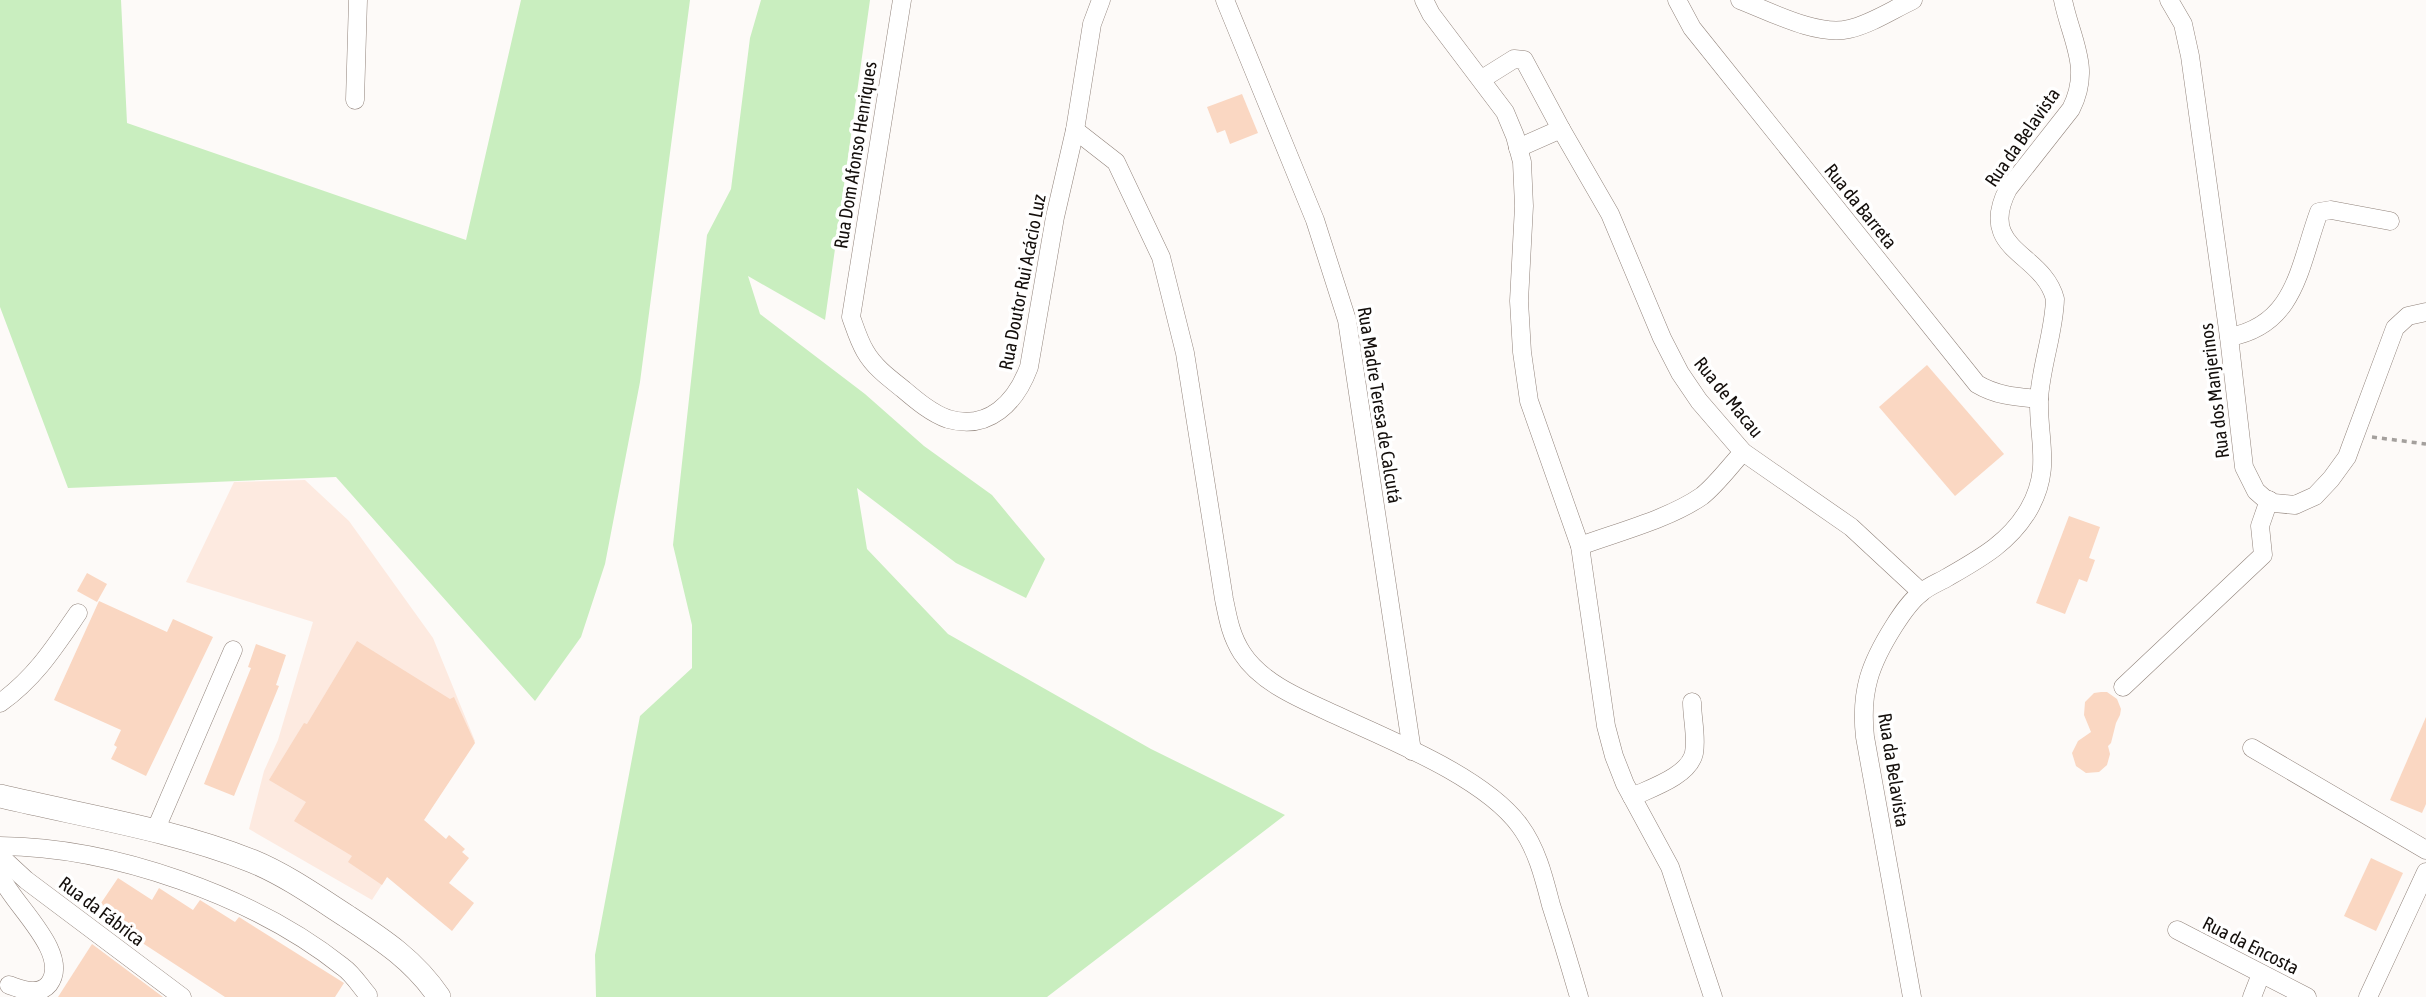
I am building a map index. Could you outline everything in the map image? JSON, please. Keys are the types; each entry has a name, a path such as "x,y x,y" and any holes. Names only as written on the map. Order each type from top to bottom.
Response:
{"main road":[{"path":"0,796 155,831 254,862 289,879 392,946 413,964 439,997"}],"street":[{"path":"355,100 358,0"},
{"name":"Rua Dom Afonso Henriques","path":"851,317 902,0"},
{"name":"Rua Doutor Rui Acácio Luz","path":"851,317 865,351 877,367 928,408 948,419 960,420 983,419 1006,407 1023,384 1029,367 1055,217 1075,130 1092,24 1101,0"},
{"name":"Rua Madre Teresa de Calcutá","path":"1224,0 1315,220 1347,320 1412,751"},
{"path":"1424,0 1431,14 1505,112 1518,148 1524,206 1519,301 1529,401 1580,546 1606,726 1614,756 1632,797 1670,867 1713,997"},
{"name":"Rua da Barreta","path":"1677,0 1692,28 1978,384 1998,394 2039,399"},
{"path":"1740,0 1831,31 1851,29 1913,0"},
{"name":"Rua da Belavista","path":"1912,997 1863,718 1867,678 1877,652 1900,617 1921,593 1988,554 2011,533 2030,507 2043,469 2039,399 2055,299 2046,280 2007,241 2001,231 1999,219 2002,201 2008,189 2071,109 2077,96 2080,62 2063,0"},
{"name":"Rua dos Manjerinos","path":"2169,0 2183,24 2190,56 2244,467 2256,491 2269,500"},
{"name":"Rua de Macau","path":"1482,79 1514,59 1524,60 1610,214 1662,338 1680,373 1699,401 1743,452 1851,527 1921,593"},
{"path":"1075,130 1116,162 1161,257 1185,353 1231,634 1244,656 1277,685 1296,697 1412,751 1467,781 1497,803 1520,825 1541,869 1579,997"},
{"path":"1518,148 1561,130"},
{"path":"2229,337 2257,330 2275,316 2286,301 2302,268 2319,212 2330,210 2390,221"},
{"path":"2123,687 2263,555 2260,526 2269,500 2295,505 2315,496 2324,488 2347,457 2395,328 2407,316 2426,312"},
{"path":"1580,546 1693,501 1712,486 1743,452"},
{"path":"0,703 22,687 46,660 78,613"},
{"path":"155,831 233,650"},
{"path":"1632,797 1671,778 1683,769 1694,755 1692,702"},
{"path":"2252,748 2426,850"},
{"path":"0,846 34,846 100,858 189,881 277,923 345,968 368,995"},
{"name":"Rua da Fábrica","path":"0,856 26,880 182,997"},
{"path":"2368,997 2426,872"},
{"path":"0,875 47,942 55,968 54,975 44,988 27,992 9,985"},
{"name":"Rua da Encosta","path":"2176,930 2307,997"},
{"path":"2252,997 2261,974"}],"path":[{"path":"2367,436 2426,444"}],"shaded area":[{"path":"305,480 349,521 433,638 475,741 372,900 249,829 264,771 278,740 313,622 186,582 234,482"}],"green space":[{"path":"0,0 121,0 127,123 466,240 521,0 690,0 640,382 605,564 581,637 535,701 336,477 68,488 0,307"},
{"path":"761,0 870,0 825,320 748,276 760,314 865,394 924,446 992,495 1045,559 1026,598 956,563 857,488 867,549 948,634 1151,749 1285,815 1047,997 596,997 595,955 640,716 692,668 692,625 673,545 707,235 731,189 750,38"}],"building":[{"path":"1242,94 1258,133 1230,144 1225,130 1217,133 1207,107"},
{"path":"1927,365 2004,454 1955,496 1879,407"},
{"path":"2069,516 2100,527 2089,558 2095,560 2087,582 2079,579 2065,614 2036,603"},
{"path":"87,573 107,584 97,602 77,591"},
{"path":"99,601 167,632 173,619 213,637 146,776 111,759 121,730 54,700"},
{"path":"357,641 450,699 454,697 475,743 424,820 446,839 449,835 465,849 462,852 469,858 449,883 474,903 452,931 387,877 382,885 348,862 352,856 294,821 306,802 269,780 304,723 307,724"},
{"path":"256,644 286,655 276,685 279,686 234,796 204,784 251,668 248,667"},
{"path":"2107,692 2117,699 2121,709 2108,746 2110,754 2107,765 2099,772 2086,773 2076,766 2072,753 2078,741 2091,732 2084,715 2085,702 2094,693"},
{"path":"2426,717 2426,804 2422,813 2390,800"},
{"path":"2371,858 2403,873 2376,931 2344,916"},
{"path":"118,878 152,900 159,888 193,910 200,900 235,922 239,917 344,983 335,997 225,997 95,912"},
{"path":"92,944 163,997 58,997"}]}
